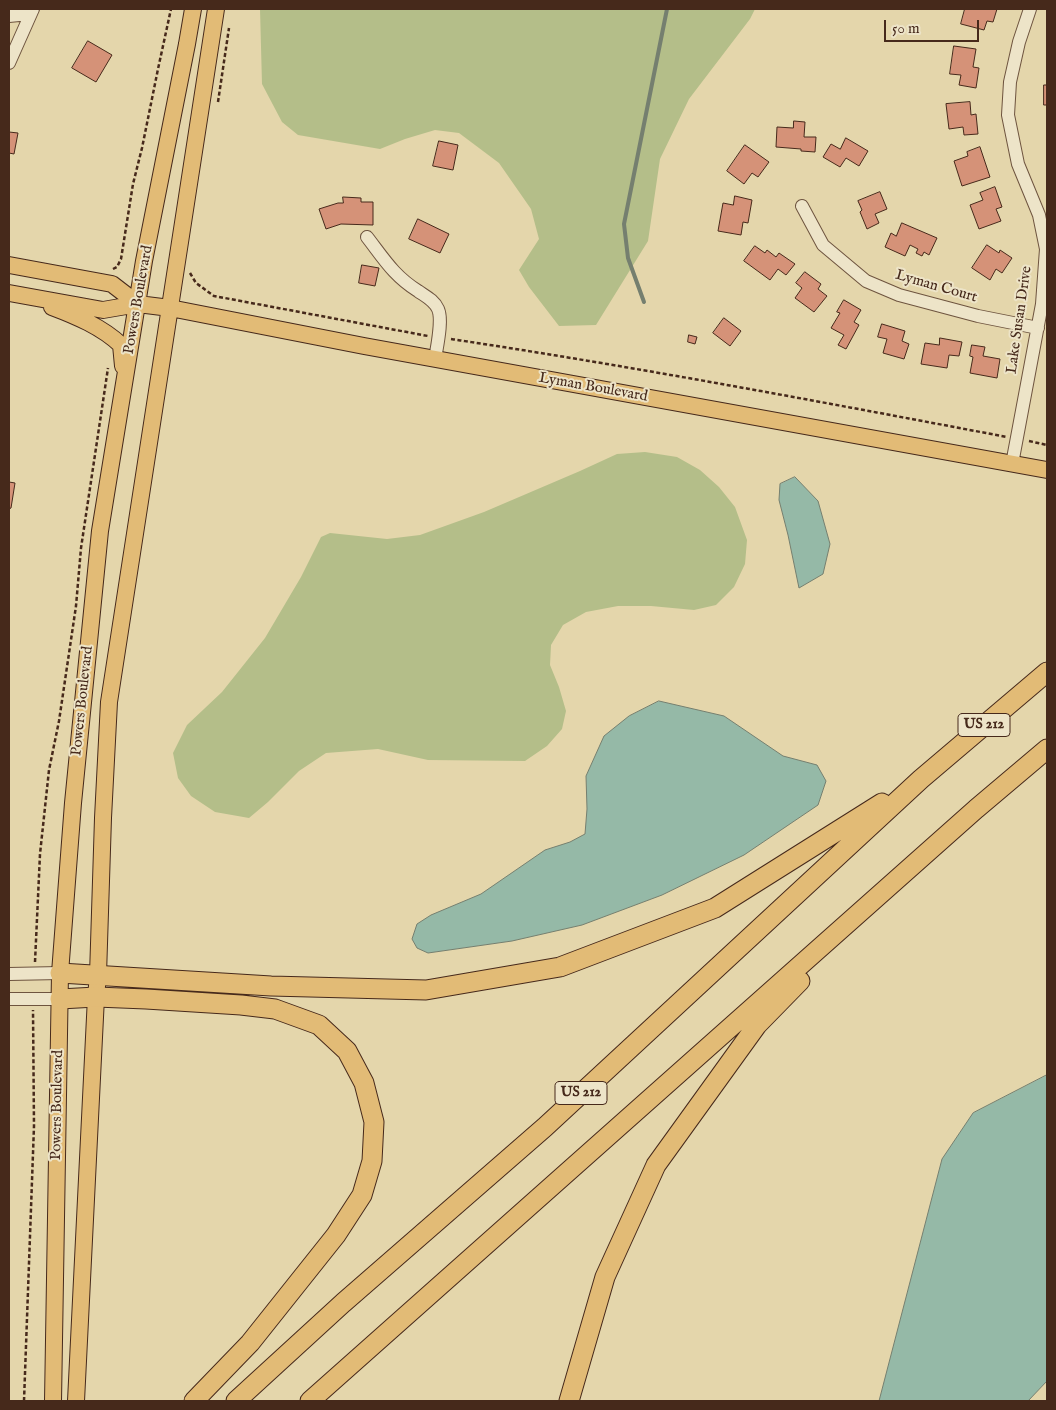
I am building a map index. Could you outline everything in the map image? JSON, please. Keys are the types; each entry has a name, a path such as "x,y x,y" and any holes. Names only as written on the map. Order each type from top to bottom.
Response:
{"highway":[{"name":"US 212","path":"236,1401 343,1303 545,1127 921,779 1047,672"},
{"path":"310,1401 976,809 1047,749"},
{"path":"60,973 271,986 426,990 560,967 715,908 921,779"},
{"path":"569,1401 605,1277 656,1166 757,1025 860,921 976,809"},
{"path":"60,999 96,997 241,1005 275,1009 319,1025 347,1051 364,1083 374,1122 372,1161 362,1195 336,1235 250,1344 194,1401"}],"main road":[{"name":"Powers Boulevard","path":"54,1401 60,973 73,803 100,531 144,261 193,9"},
{"name":"Powers Boulevard","path":"76,1401 110,702 216,9"},
{"path":"9,265 112,284 138,304"},
{"path":"13,294 58,310 111,335 121,345 123,393"},
{"name":"Lyman Boulevard","path":"13,294 103,310 138,304 170,308 436,359 1047,470"}],"street":[{"name":"Lake Susan Drive","path":"1012,464 1042,304 1046,249 1039,215 1018,164 1008,115 1010,82 1019,42 1030,9"},
{"path":"9,16 31,11"},
{"path":"9,63 31,11"},
{"name":"Lyman Court","path":"802,206 823,245 866,281 899,296 978,316 1038,328"},
{"path":"367,237 404,282 434,303 439,314 436,359"},
{"path":"9,974 60,973"},
{"path":"9,999 60,999"}],"path":[{"path":"111,271 117,267 121,259 133,184 171,9"},
{"path":"190,272 196,284 214,296 438,337 702,380 1047,445"},
{"path":"76,606 81,548 108,363"}],"green space":[{"path":"260,9 755,9 750,19 689,99 660,159 648,241 596,325 559,326 529,287 519,270 539,239 531,209 499,163 459,133 435,130 380,149 298,135 282,122 262,84"},
{"path":"645,452 677,457 700,470 719,487 735,507 747,540 745,564 734,587 716,605 694,610 651,606 618,606 586,612 563,625 551,645 550,665 566,711 562,729 547,746 525,761 428,760 378,749 326,753 299,771 249,818 215,812 191,796 178,778 173,753 187,725 222,692 265,638 301,577 321,537 330,533 387,539 420,535 484,512 617,454"}],"shaded area":[{"path":"795,477 818,501 830,544 823,574 799,588 779,500 780,484"},
{"path":"659,701 724,716 783,756 817,765 826,781 818,805 744,855 662,895 582,925 512,941 428,953 417,948 412,939 417,924 431,915 481,894 545,850 570,842 585,834 587,809 586,776 604,736 629,716"},
{"path":"1047,1075 1047,1381 1028,1401 879,1401 942,1159 973,1113"}],"building":[{"path":"965,9 997,9 993,22 987,21 984,30 961,24"},
{"path":"88,41 112,55 96,82 72,68"},
{"path":"954,46 976,49 973,67 979,68 976,88 959,85 961,75 950,74"},
{"path":"1044,85 1047,85 1047,105 1044,105"},
{"path":"970,102 971,115 976,114 978,134 964,135 963,127 949,129 946,104"},
{"path":"794,121 805,122 804,137 816,137 815,152 776,147 777,127 793,128"},
{"path":"9,132 18,133 14,154 9,153"},
{"path":"846,138 868,151 859,166 846,158 840,167 823,157 831,144 840,149"},
{"path":"439,141 458,145 453,170 433,166"},
{"path":"745,145 769,162 758,177 752,173 744,184 727,171"},
{"path":"980,147 990,177 962,186 954,161 968,156 967,152"},
{"path":"995,187 1002,207 996,209 1001,221 979,229 970,205 983,200 980,193"},
{"path":"880,192 887,209 875,214 879,223 867,229 858,201"},
{"path":"735,196 752,200 748,223 743,222 741,235 718,231 723,203 733,205"},
{"path":"343,197 361,198 361,202 373,202 373,225 341,224 326,229 319,209 343,203"},
{"path":"418,219 449,234 440,253 409,239"},
{"path":"902,223 937,238 929,255 924,252 922,256 916,253 918,249 910,245 905,256 885,247 891,233 896,236"},
{"path":"987,245 999,253 1000,250 1012,258 1002,273 996,269 990,280 972,268"},
{"path":"755,246 765,253 767,250 776,257 779,253 795,264 786,275 778,269 770,280 744,261"},
{"path":"362,265 379,268 375,286 359,283"},
{"path":"805,272 821,284 818,289 827,296 814,312 795,298 802,288 796,283"},
{"path":"844,300 861,310 854,322 859,325 846,349 838,345 844,335 831,328 840,313 837,312"},
{"path":"724,318 741,331 730,346 713,333"},
{"path":"882,324 905,331 902,341 909,344 904,359 883,353 887,339 878,337"},
{"path":"689,335 697,337 695,344 688,342"},
{"path":"940,338 962,342 959,356 949,355 947,368 921,364 925,343 939,345"},
{"path":"972,345 985,347 983,356 1000,359 997,378 970,373 973,357 970,356"},
{"path":"9,482 15,483 11,508 9,509"}],"waterway":[{"path":"644,302 628,258 624,224 667,9"}]}
